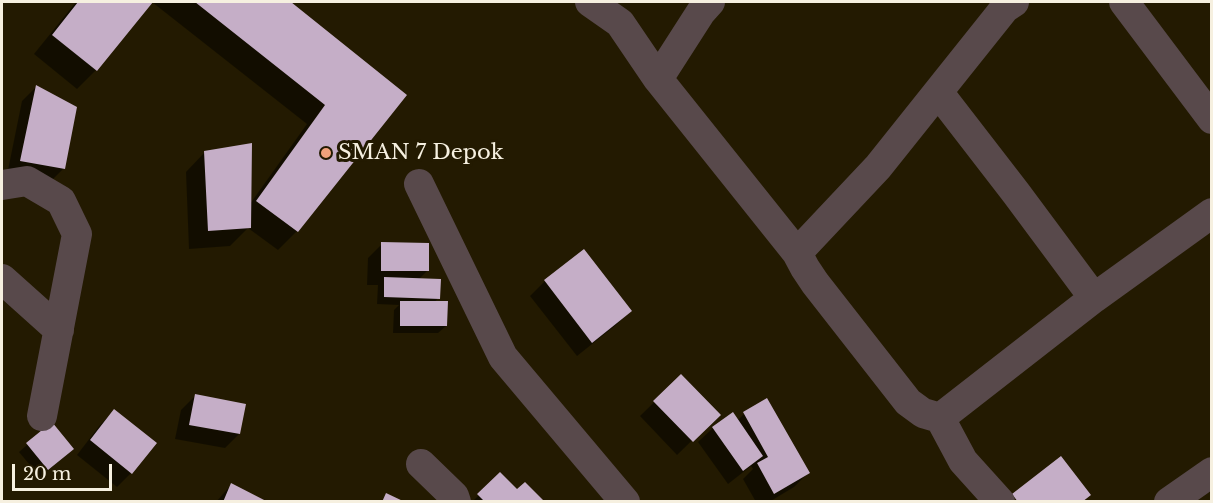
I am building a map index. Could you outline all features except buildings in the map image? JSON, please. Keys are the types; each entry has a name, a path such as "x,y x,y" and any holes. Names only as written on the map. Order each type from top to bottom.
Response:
{"street":[{"path":"590,2 620,23 658,80 797,253 815,283 908,402 922,413 940,418 963,461 1000,501"},
{"path":"658,80 701,12 710,2"},
{"path":"1124,2 1212,119"},
{"path":"797,253 878,167 1005,4"},
{"path":"938,92 1094,298"},
{"path":"2,185 27,181 61,201 77,234 42,416"},
{"path":"419,184 503,357 625,501"},
{"path":"940,418 1094,298 1212,213"},
{"path":"2,279 58,330"},
{"path":"421,464 454,496 456,501"},
{"path":"1169,501 1212,472"}],"place":[{"name":"SMAN 7 Depok","path":"326,153"}]}
